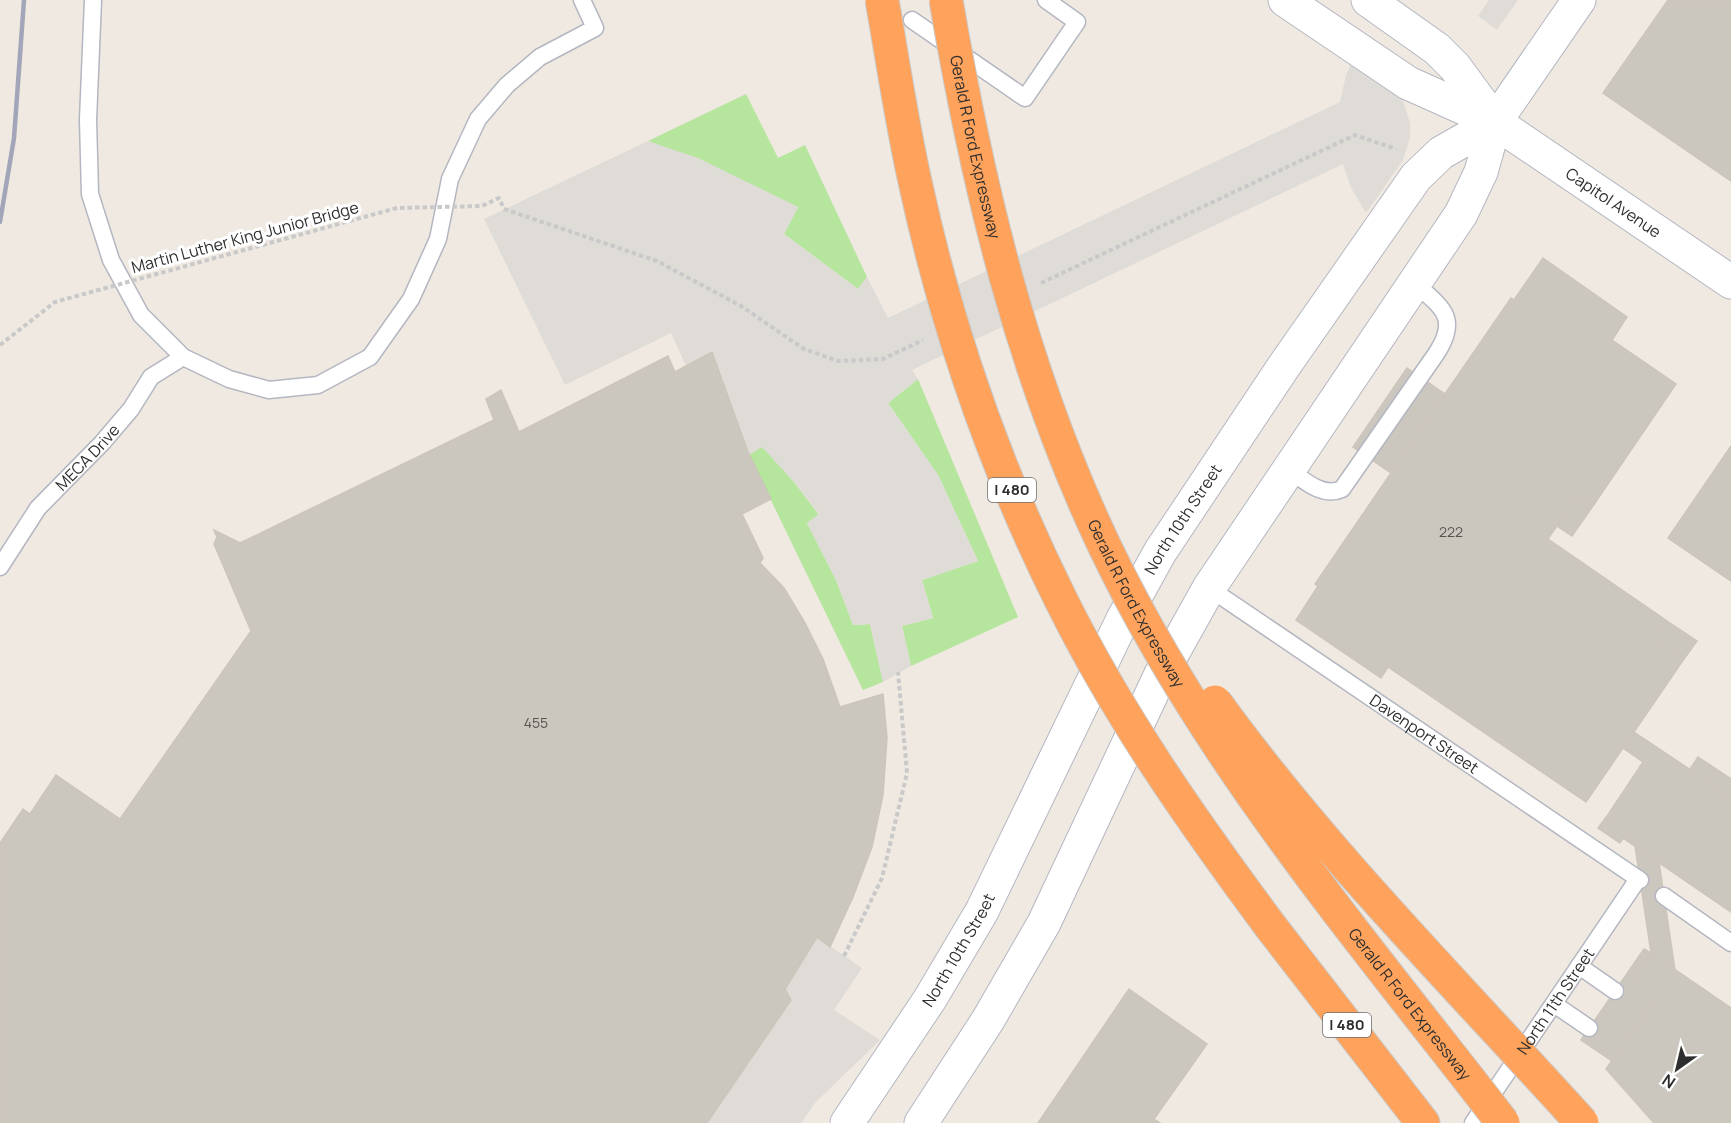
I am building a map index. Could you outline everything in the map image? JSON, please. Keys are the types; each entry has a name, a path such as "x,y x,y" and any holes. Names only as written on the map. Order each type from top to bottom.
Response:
{"highway":[{"name":"I 480","path":"882,0 915,185 935,263 971,378 1019,507 1061,601 1121,710 1186,810 1271,927 1423,1123"},
{"name":"Gerald R Ford Expressway","path":"946,0 962,92 992,227 1014,309 1048,412 1104,546 1192,705 1275,826 1503,1123"},
{"path":"1048,412 1101,518 1155,613 1235,730 1324,838 1582,1123"},
{"path":"1271,927 1412,1123"}],"main road":[{"name":"Capitol Avenue","path":"1285,0 1408,83 1495,122 1731,282"},
{"name":"Capitol Avenue","path":"1368,0 1437,49 1455,67 1495,122"},
{"name":"North 10th Street","path":"921,1123 988,1020 1044,923 1161,674 1209,588 1469,199 1495,122 1579,0"},
{"name":"North 10th Street","path":"847,1123 930,999 982,911 1123,620 1169,537 1291,356 1416,177 1441,153 1495,122"}],"lane":[{"path":"93,0 88,120 90,194 111,260 141,315 183,357 229,380 269,390 318,385 369,357 411,299 438,239 450,179 478,119 507,85 540,57 595,28 582,0"},
{"path":"912,20 1025,98 1077,22 1046,0"},
{"path":"1288,469 1322,491 1336,492 1342,489 1436,354 1448,333 1447,318 1438,303 1414,283"},
{"name":"MECA Drive","path":"0,567 38,508 102,443 131,409 151,376 183,357"},
{"name":"Davenport Street","path":"1209,588 1639,880"},
{"name":"North 11th Street","path":"1473,1123 1639,880"},
{"path":"1664,896 1731,942"},
{"path":"1580,966 1615,991"},
{"path":"1554,1004 1589,1028"}],"path":[{"name":"Martin Luther King Junior Bridge","path":"0,345 55,302 397,208 482,206 499,198 504,209"},
{"path":"844,956 882,878 907,773 898,672"}],"green space":[{"path":"746,94 778,158 805,145 867,277 858,289 784,234 798,207 648,141"},
{"path":"918,379 1018,617 911,666 902,626 933,618 922,580 978,561 938,475 888,403"},
{"path":"762,446 819,515 807,523 836,580 853,625 870,624 883,682 863,690 749,455"}],"shaded area":[{"path":"1489,0 1518,0 1497,30 1478,16"},
{"path":"1354,58 1402,97 1410,123 1410,138 1403,160 1366,213 1351,188 1343,164 912,370 918,379 888,403 938,475 978,561 922,580 933,618 902,626 911,666 883,682 870,624 853,625 836,580 807,523 819,514 762,447 749,455 713,353 686,366 671,333 565,385 484,219 648,141 698,158 798,207 784,234 858,289 867,277 888,318 1340,102 1346,75"},
{"path":"817,937 862,968 834,1010 880,1040 815,1103 801,1123 707,1123 791,1000 785,989"}],"building":[{"path":"1668,0 1731,0 1731,181 1603,93"},
{"path":"1543,258 1627,317 1612,340 1676,384 1593,506 1577,496 1548,539 1667,621 1654,640 1684,659 1586,802 1388,667 1381,678 1296,620 1318,586 1315,584 1511,298 1514,300"},
{"path":"712,352 748,452 771,499 742,514 763,558 760,563 784,588 804,621 823,659 840,707 883,694 887,738 883,795 872,847 853,897 830,947 817,937 785,989 791,1000 707,1123 0,1123 0,843 23,809 30,814 56,775 120,819 251,631 214,544 217,537 214,530 240,543 494,420 486,399 501,390 519,432 668,356 675,372"},
{"path":"1407,368 1445,394 1391,473 1353,447"},
{"path":"1731,446 1731,581 1668,538"},
{"path":"1577,496 1593,506 1572,536 1557,526"},
{"path":"1667,621 1697,641 1684,659 1654,640"},
{"path":"1634,732 1731,797 1731,912 1623,838 1628,831 1607,816 1643,762 1623,748"},
{"path":"1698,757 1731,779 1731,797 1690,769"},
{"path":"1607,816 1628,831 1620,843 1598,828"},
{"path":"1635,846 1659,862 1675,970 1651,953"},
{"path":"1644,949 1651,953 1634,978 1658,995 1612,1061 1581,1040"},
{"path":"1651,953 1731,1008 1731,1123 1654,1123 1606,1069 1658,995 1634,978"},
{"path":"1129,989 1207,1044 1154,1119 1160,1123 1038,1123"}],"railway":[{"path":"0,222 14,138 24,0"}]}
